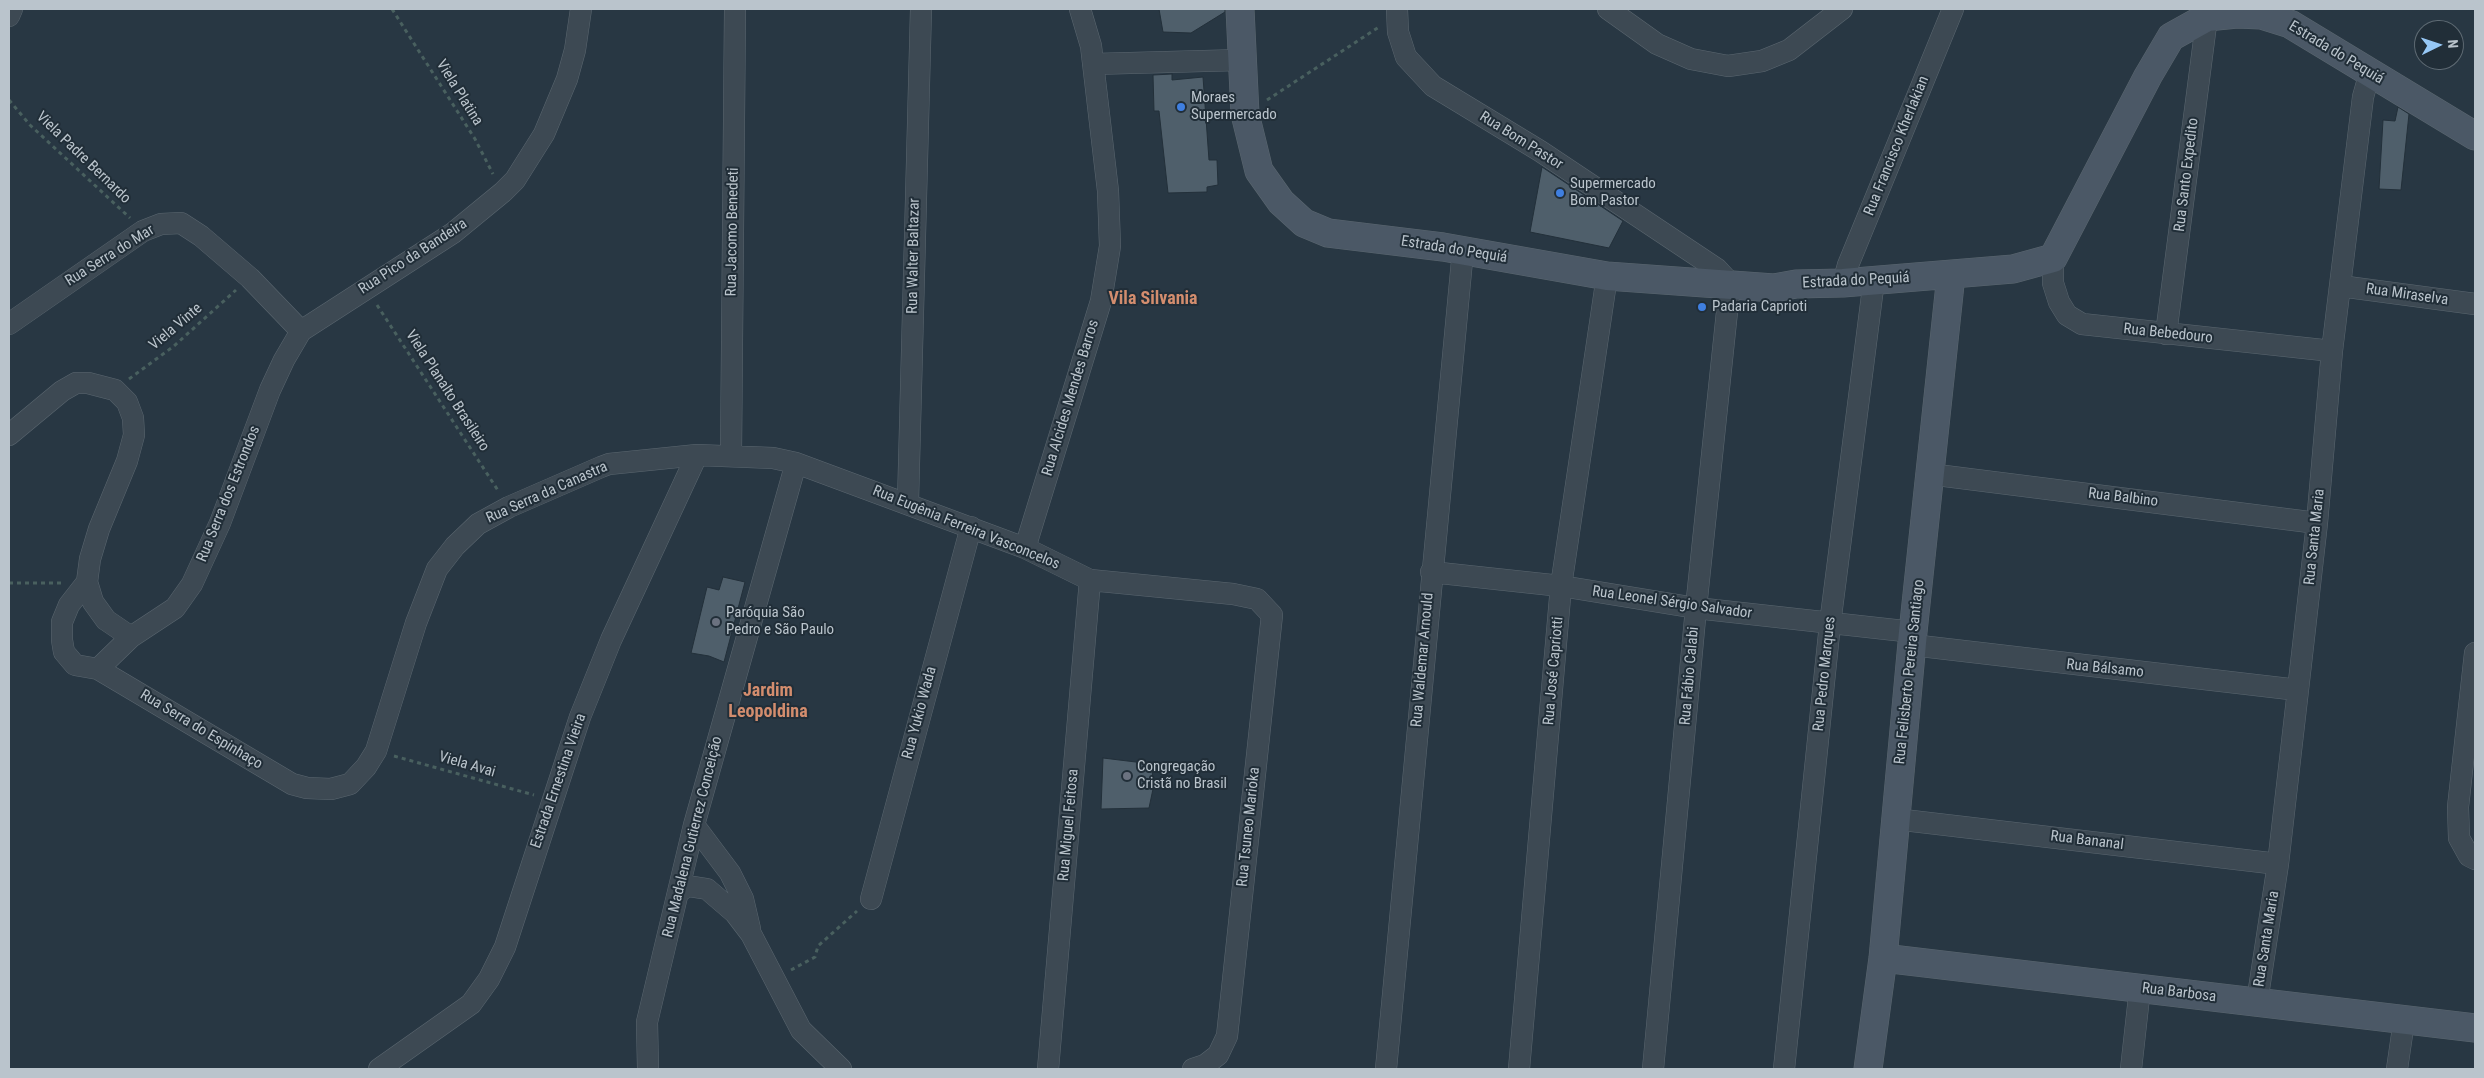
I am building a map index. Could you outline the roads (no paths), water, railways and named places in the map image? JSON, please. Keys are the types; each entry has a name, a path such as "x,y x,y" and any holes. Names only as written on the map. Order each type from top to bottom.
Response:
{"main road":[{"name":"Estrada do Pequiá","path":"1240,9 1245,114 1258,171 1281,202 1304,223 1328,233 1463,250 1607,276 1730,284 1761,288 2013,269 2054,258 2148,76 2171,37 2207,17 2237,14 2261,15 2290,24 2417,103 2475,136"},
{"name":"Rua Felisberto Pereira Santiago","path":"1868,1069 1883,958 1929,474 1951,275"},
{"name":"Rua Barbosa","path":"1883,958 2475,1028"}],"street":[{"path":"9,16 12,9"},
{"name":"Rua Pico da Bandeira","path":"301,330 452,234 515,180 547,127 567,79 575,50 581,9"},
{"name":"Rua Jacomo Benedeti","path":"731,456 735,9"},
{"name":"Rua Walter Baltazar","path":"908,502 921,9"},
{"name":"Rua Alcides Mendes Barros","path":"1025,548 1101,301 1110,246 1108,191 1091,46 1080,9"},
{"path":"1608,9 1656,44 1691,59 1728,66 1762,61 1789,50 1842,9"},
{"name":"Rua Francisco Kherlakian","path":"1843,283 1848,265 1953,9"},
{"name":"Rua Bom Pastor","path":"1397,12 1398,32 1406,57 1433,86 1540,151 1717,269 1730,284"},
{"name":"Rua Santo Expedito","path":"2166,334 2207,17"},
{"path":"1093,64 1241,60"},
{"name":"Rua Santa Maria","path":"2257,1002 2278,864 2317,523 2332,351 2363,97 2370,72"},
{"name":"Rua Serra do Mar","path":"9,324 143,231 161,224 181,223 201,236 250,278 301,330"},
{"name":"Rua Waldemar Arnould","path":"1386,1069 1431,572 1463,250"},
{"name":"Rua Bebedouro","path":"2054,258 2053,282 2059,302 2067,315 2082,324 2332,351"},
{"name":"Rua José Capriotti","path":"1519,1069 1561,586 1607,276"},
{"name":"Rua Pedro Marques","path":"1784,1069 1830,624 1874,280"},
{"name":"Rua Fábio Calabi","path":"1653,1069 1696,608 1730,284"},
{"name":"Rua Miraselva","path":"2340,286 2475,304"},
{"name":"Rua Serra dos Estrondos","path":"131,637 175,608 192,584 220,523 270,390 301,330"},
{"path":"9,435 62,391 76,383 88,383 115,390 126,402 133,418 134,435 128,461 99,529 90,559 87,582 93,602 106,620 131,637 98,669"},
{"name":"Rua Serra da Canastra","path":"350,784 366,767 376,751 416,623 438,568 455,546 478,524 509,507 610,464 697,455 731,456"},
{"name":"Estrada Ernestina Vieira","path":"379,1069 471,1004 489,979 505,947 580,718 611,640 697,455"},
{"name":"Rua Eugênia Ferreira Vasconcelos","path":"731,456 773,458 796,462 908,502 1025,548 1090,580 1233,594"},
{"name":"Rua Madalena Gutierrez Conceição","path":"648,1069 647,1022 694,825 796,462"},
{"name":"Rua Balbino","path":"1929,474 2317,523"},
{"name":"Rua Yukio Wada","path":"871,899 972,527"},
{"name":"Rua Leonel Sérgio Salvador","path":"1431,572 1561,586 1696,608 1830,624 1913,639"},
{"name":"Rua Miguel Feitosa","path":"1048,1069 1090,580"},
{"name":"Rua Serra do Espinhaço","path":"87,582 69,605 62,622 64,652 75,665 98,669 292,784 308,788 331,789 350,784"},
{"name":"Rua Tsuneo Marioka","path":"1193,1069 1205,1065 1218,1055 1227,1036 1272,614 1257,598 1233,594"},
{"name":"Rua Bálsamo","path":"1913,639 2298,690"},
{"path":"2475,653 2458,807 2459,838 2469,856 2475,859"},
{"name":"Rua Bananal","path":"1896,819 2278,864"},
{"path":"694,825 734,882 743,899 751,934"},
{"path":"680,890 688,886 707,889 723,900 751,934 802,1030 841,1069"},
{"path":"2131,1069 2140,988"},
{"path":"2397,1069 2404,1021"}],"place":[{"name":"Moraes Supermercado","path":"1181,107"},
{"name":"Supermercado Bom Pastor","path":"1560,193"},
{"name":"Padaria Caprioti","path":"1702,307"},
{"name":"Paróquia São Pedro e São Paulo","path":"716,622"},
{"name":"Congregação Cristã no Brasil","path":"1127,776"}],"district":[{"name":"Vila Silvania","path":"1153,299"},
{"name":"Jardim Leopoldina","path":"768,701"}]}
